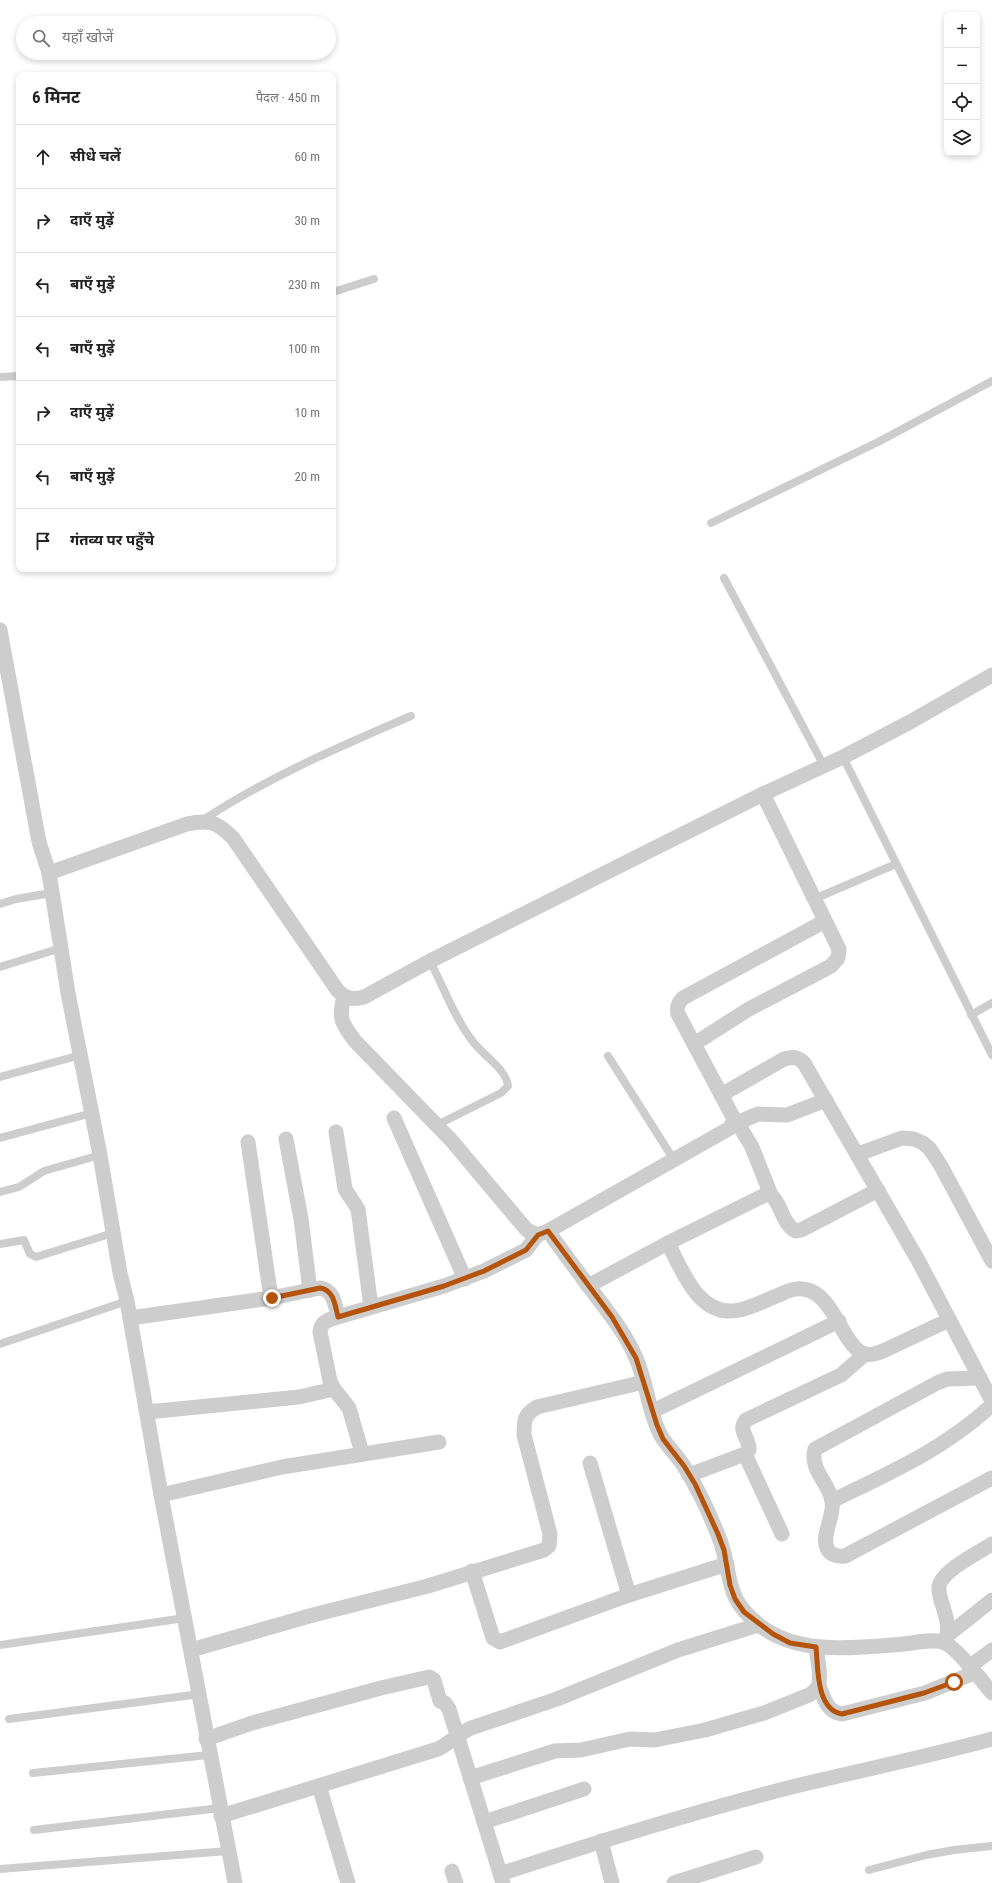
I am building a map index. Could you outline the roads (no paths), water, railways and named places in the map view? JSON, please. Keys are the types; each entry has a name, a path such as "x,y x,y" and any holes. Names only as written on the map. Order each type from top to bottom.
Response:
{"street":[{"path":"0,630 39,842 49,873 68,993 127,1301 161,1495 200,1694 209,1755 235,1883"},
{"path":"49,873 187,824 202,821 214,823 233,838 338,991 344,996 354,1000 364,997 430,961 763,794 843,757 910,722 992,676"},
{"path":"694,1044 749,1009 831,966 838,958 839,949 763,794"},
{"path":"824,921 684,998 678,1003 678,1014 735,1123 752,1147 771,1195 776,1199 787,1224 796,1231 801,1230 878,1190"},
{"path":"344,996 340,1011 344,1027 355,1041 437,1126 527,1230 543,1233 588,1286 625,1337 636,1358 663,1439 689,1475 718,1534 728,1564 730,1585 735,1599 744,1612 758,1625 790,1643 816,1647 884,1645 947,1639 992,1600"},
{"path":"721,1095 784,1060 792,1057 798,1058 804,1063 858,1154 992,1401"},
{"path":"362,1453 349,1408 334,1390 330,1381 320,1332 321,1326 325,1322 465,1279 518,1255 543,1233 725,1131 735,1123 758,1114 787,1115 826,1100"},
{"path":"394,1118 465,1279"},
{"path":"336,1132 345,1189 358,1209 371,1307"},
{"path":"858,1154 902,1138 914,1139 924,1143 930,1149 940,1166 992,1261"},
{"path":"286,1140 301,1219 310,1290"},
{"path":"248,1142 272,1298"},
{"path":"588,1286 668,1243 765,1195 771,1195"},
{"path":"668,1243 692,1288 704,1302 722,1310 738,1310 795,1288 810,1290 820,1296 838,1321 850,1342 865,1354 873,1354 883,1351 949,1320"},
{"path":"130,1318 272,1298 320,1288 326,1289 331,1294 338,1317"},
{"path":"653,1411 838,1321"},
{"path":"689,1475 745,1454 749,1450 750,1445 742,1430 742,1424 746,1420 841,1375 865,1354"},
{"path":"980,1378 947,1379 937,1383 815,1449 814,1463 832,1501 826,1539 827,1548 832,1554 838,1557 845,1556 992,1478"},
{"path":"191,1650 313,1615 428,1586 472,1571 544,1550 549,1546 550,1534 524,1435 524,1421 528,1412 537,1407 644,1382"},
{"path":"147,1412 299,1397 334,1390"},
{"path":"832,1501 920,1458 946,1442 992,1405"},
{"path":"161,1495 282,1467 362,1453 440,1442"},
{"path":"745,1454 782,1534"},
{"path":"590,1463 629,1595"},
{"path":"991,1546 950,1571 943,1578 939,1586 940,1597 949,1626 947,1639 957,1653 992,1693"},
{"path":"472,1571 493,1638 500,1642 629,1595 728,1564"},
{"path":"220,1812 319,1786 438,1750 448,1744 457,1735 471,1728 557,1699 678,1650 758,1625"},
{"path":"816,1647 819,1686 829,1709 835,1713 842,1714 924,1693 972,1670 992,1650"},
{"path":"206,1739 252,1723 381,1688 430,1677 434,1680 440,1701 445,1703 449,1709 501,1878 601,1841 804,1784 897,1763 992,1738"},
{"path":"470,1778 555,1751 581,1750 630,1739 655,1740 736,1722 809,1695 819,1686"},
{"path":"319,1786 348,1883"},
{"path":"484,1822 584,1789"},
{"path":"601,1841 612,1883"},
{"path":"682,1882 756,1857"}],"lane":[{"path":"336,291 374,278"},
{"path":"0,377 16,376"},
{"path":"712,523 873,445 992,381"},
{"path":"724,578 824,766"},
{"path":"202,821 236,798 272,779 411,716"},
{"path":"843,757 992,1055"},
{"path":"814,899 896,864"},
{"path":"0,904 16,899 52,893"},
{"path":"0,967 61,948"},
{"path":"430,961 464,1028 474,1044 496,1065 508,1086 501,1093 437,1126"},
{"path":"971,1015 992,1003"},
{"path":"0,1077 81,1055"},
{"path":"608,1056 674,1160"},
{"path":"0,1138 92,1113"},
{"path":"0,1192 19,1187 44,1171 100,1156"},
{"path":"0,1244 24,1240 30,1254 36,1257 113,1233"},
{"path":"0,1344 127,1301"},
{"path":"0,1644 185,1618"},
{"path":"9,1719 200,1694"},
{"path":"33,1773 209,1755"},
{"path":"34,1830 220,1812"},
{"path":"869,1870 947,1851 992,1846"},
{"path":"0,1869 228,1851"}]}
